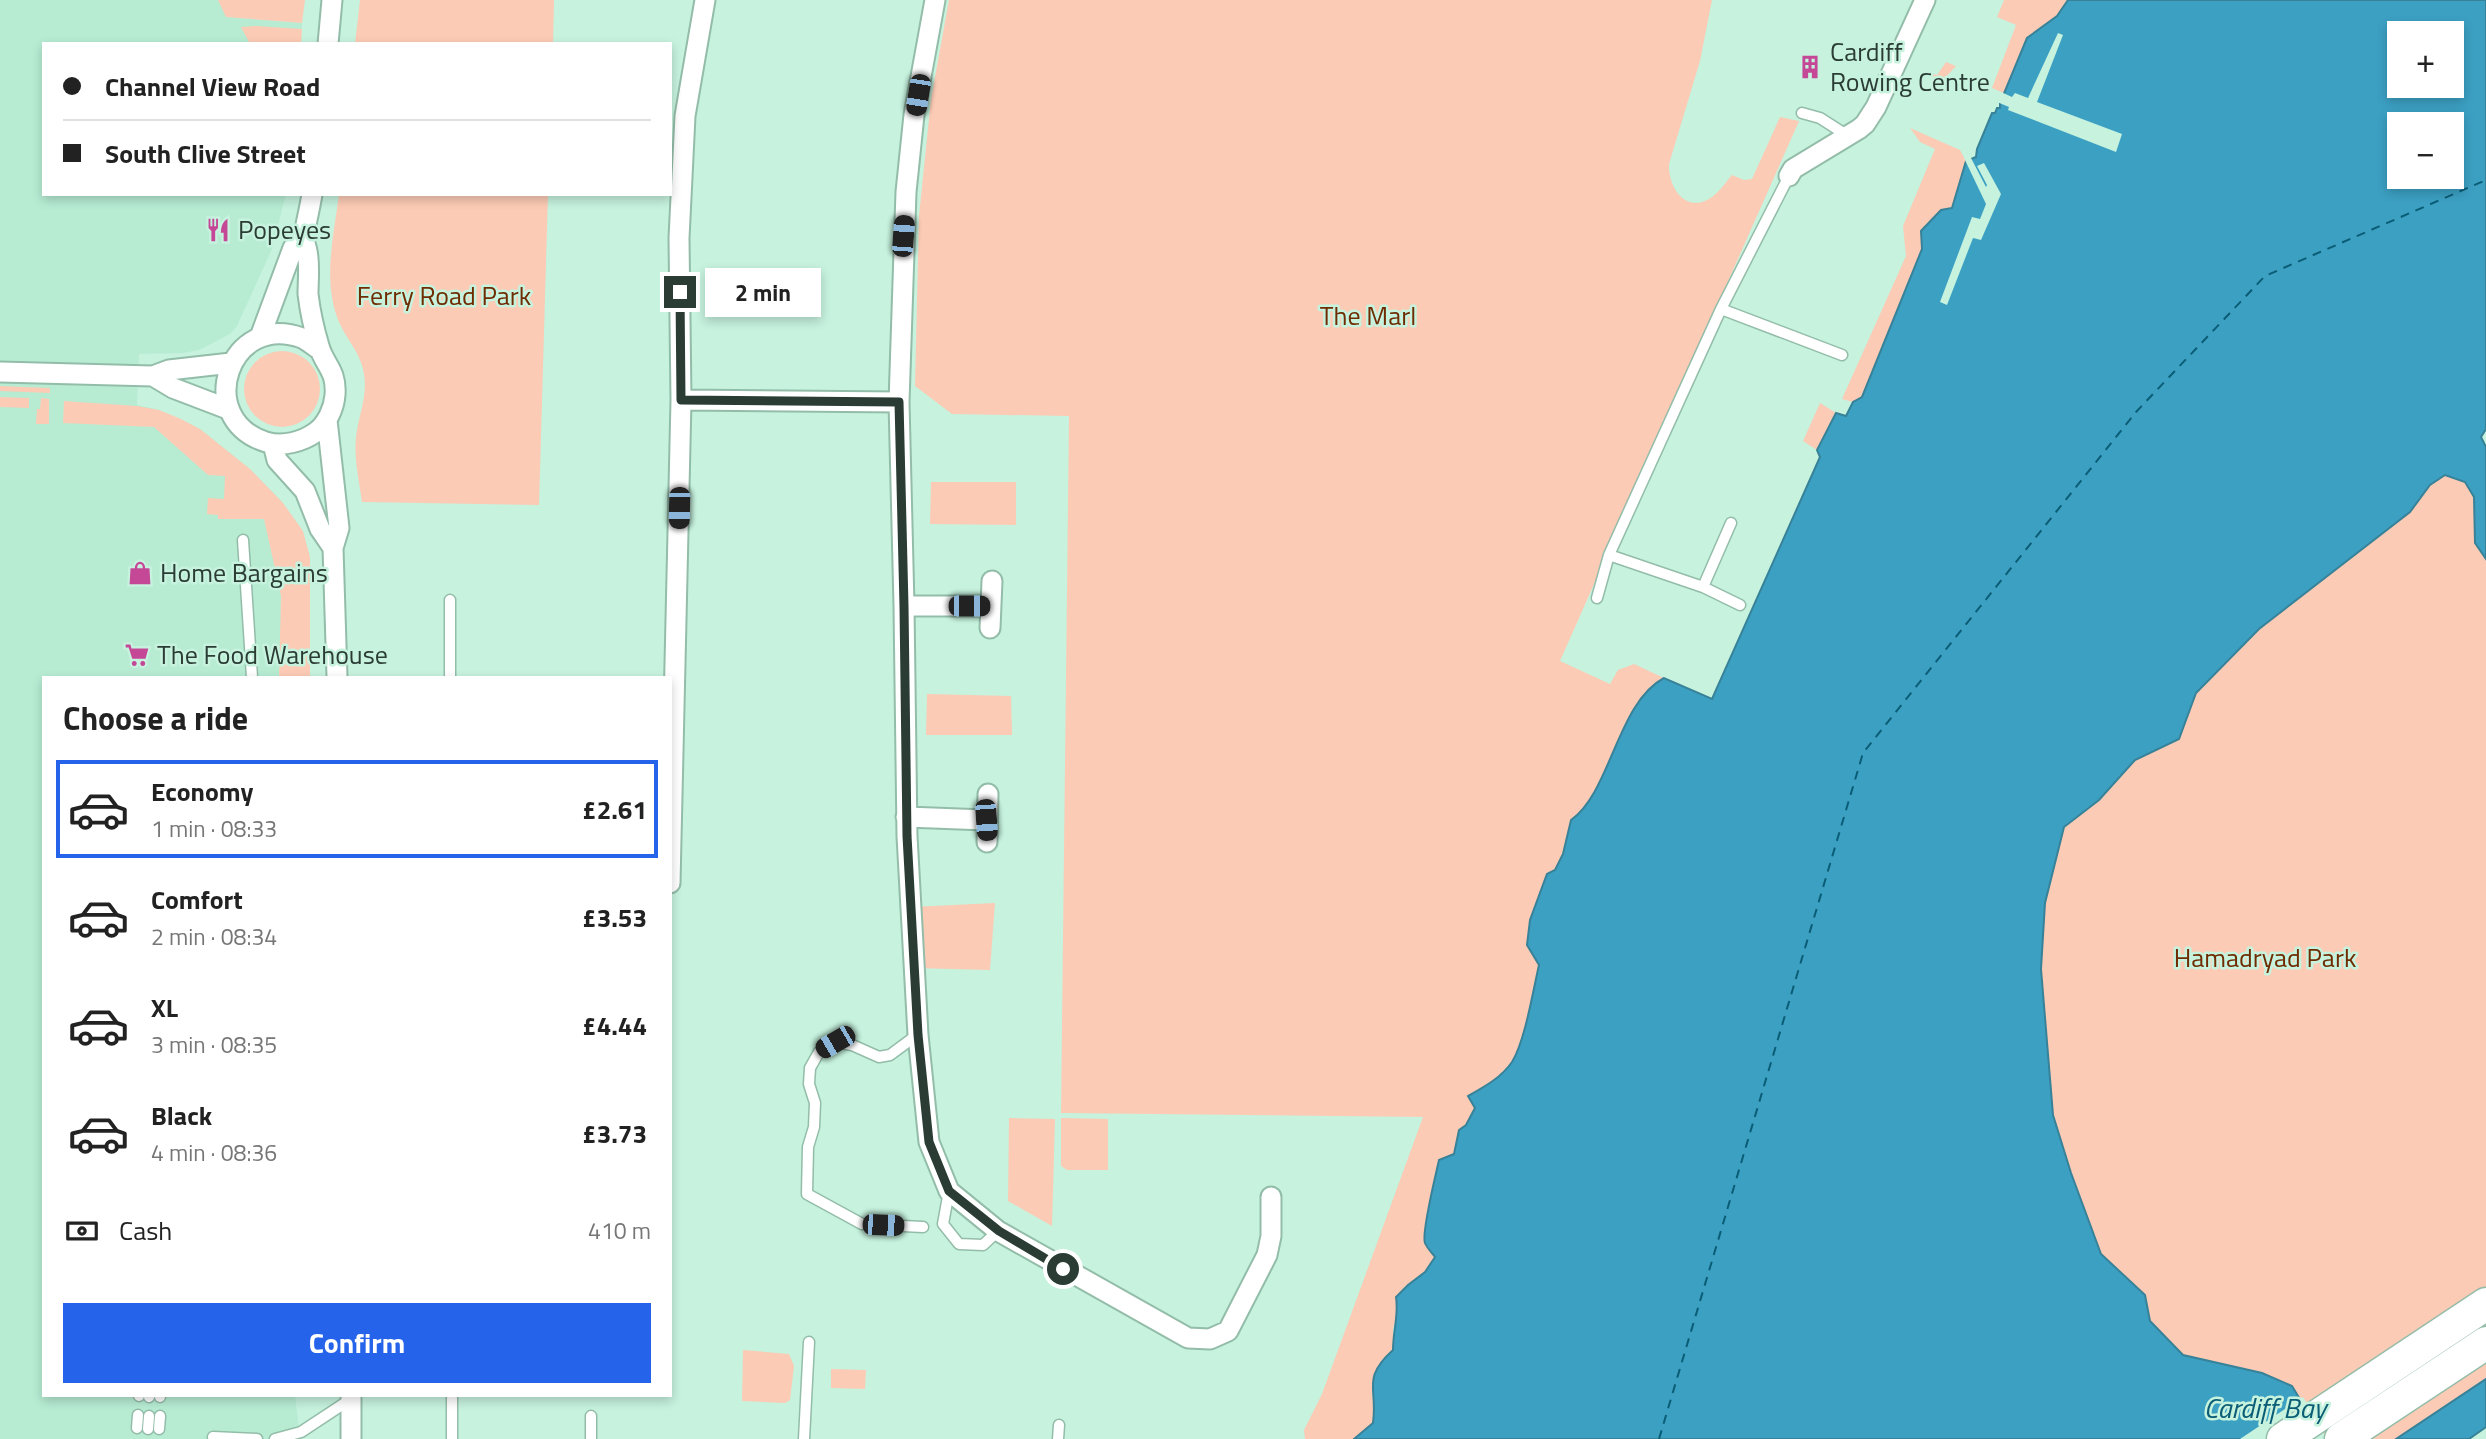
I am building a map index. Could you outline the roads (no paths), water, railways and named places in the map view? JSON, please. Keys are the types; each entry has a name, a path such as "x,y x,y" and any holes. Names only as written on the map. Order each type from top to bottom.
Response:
{"main road":[{"path":"2283,1439 2486,1304"},
{"path":"2341,1439 2486,1343"}],"street":[{"path":"328,42 332,0"},
{"path":"672,795 681,400 678,237 685,116 705,0"},
{"path":"935,0 914,115 906,192 899,402 906,817 918,1035 929,1142 949,1191 999,1231 1188,1338 1210,1339 1228,1331 1268,1255 1271,1197"},
{"path":"1789,176 1793,169 1865,124 1876,107 1925,0"},
{"path":"312,196 304,239 308,252 309,298 320,350 334,377 335,397 327,420 317,431 288,444 274,444 255,438 240,427 228,409 225,390 231,363 243,348 260,337 279,334 302,339 320,350"},
{"path":"260,337 293,248 304,239"},
{"path":"0,372 153,376 169,370 231,363"},
{"path":"153,376 173,388 228,409"},
{"path":"681,400 899,402"},
{"path":"327,420 340,528 333,548 337,676"},
{"path":"274,444 277,460 305,491 320,529 333,548"},
{"path":"990,628 992,581"},
{"path":"904,606 990,606"},
{"path":"988,794 988,842"},
{"path":"906,817 986,820"},
{"path":"351,1397 351,1439"}],"lane":[{"path":"1802,113 1820,118 1848,136"},
{"path":"1597,598 1609,555 1721,309 1789,176"},
{"path":"1721,309 1842,355"},
{"path":"1703,587 1731,523"},
{"path":"243,540 252,676"},
{"path":"1609,555 1703,587 1740,604"},
{"path":"450,600 450,676"},
{"path":"918,1035 890,1055 879,1057 852,1045 835,1042 819,1052 810,1068 809,1084 815,1103 814,1127 807,1147 807,1194 862,1224 923,1227"},
{"path":"949,1191 943,1224 959,1244 983,1245 999,1231"},
{"path":"804,1439 809,1342"},
{"path":"275,1439 301,1432 351,1397"},
{"path":"452,1397 452,1439"},
{"path":"148,1429 149,1416 148,1429"},
{"path":"591,1416 591,1439"},
{"path":"1058,1439 1059,1425"},
{"path":"213,1437 257,1439"}],"water":[{"path":"2068,0 2486,0 2486,429 2481,437 2486,447 2486,559 2475,543 2474,497 2465,482 2445,475 2430,485 2410,512 2259,629 2196,693 2179,739 2135,760 2099,800 2064,827 2045,903 2041,969 2053,1115 2101,1254 2145,1295 2150,1321 2183,1355 2262,1373 2292,1386 2324,1439 1354,1439 1373,1423 1374,1377 1383,1360 1393,1350 1396,1297 1425,1272 1435,1257 1426,1245 1424,1237 1439,1160 1454,1154 1459,1130 1466,1125 1475,1108 1468,1096 1503,1073 1512,1062 1521,1042 1539,965 1527,945 1530,920 1547,874 1555,870 1563,854 1571,820 1585,807 1596,790 1624,727 1648,690 1664,678 1712,699 1820,457 1817,450 1836,413 1846,416 1853,402 1862,397 1922,249 1921,231 1941,210 1952,208 1966,161 1976,157 1992,113 2000,108 2027,38 2057,16"},
{"name":"Cardiff Bay","path":"2486,1379 2486,1427 2469,1439 2396,1439"}],"place":[{"name":"Cardiff Rowing Centre","path":"1810,67"},
{"name":"Popeyes","path":"218,230"},
{"name":"Home Bargains","path":"140,573"},
{"name":"The Food Warehouse","path":"137,655"}],"park label":[{"name":"Ferry Road Park","path":"444,296"},
{"name":"The Marl","path":"1368,316"},
{"name":"Hamadryad Park","path":"2265,958"}]}
